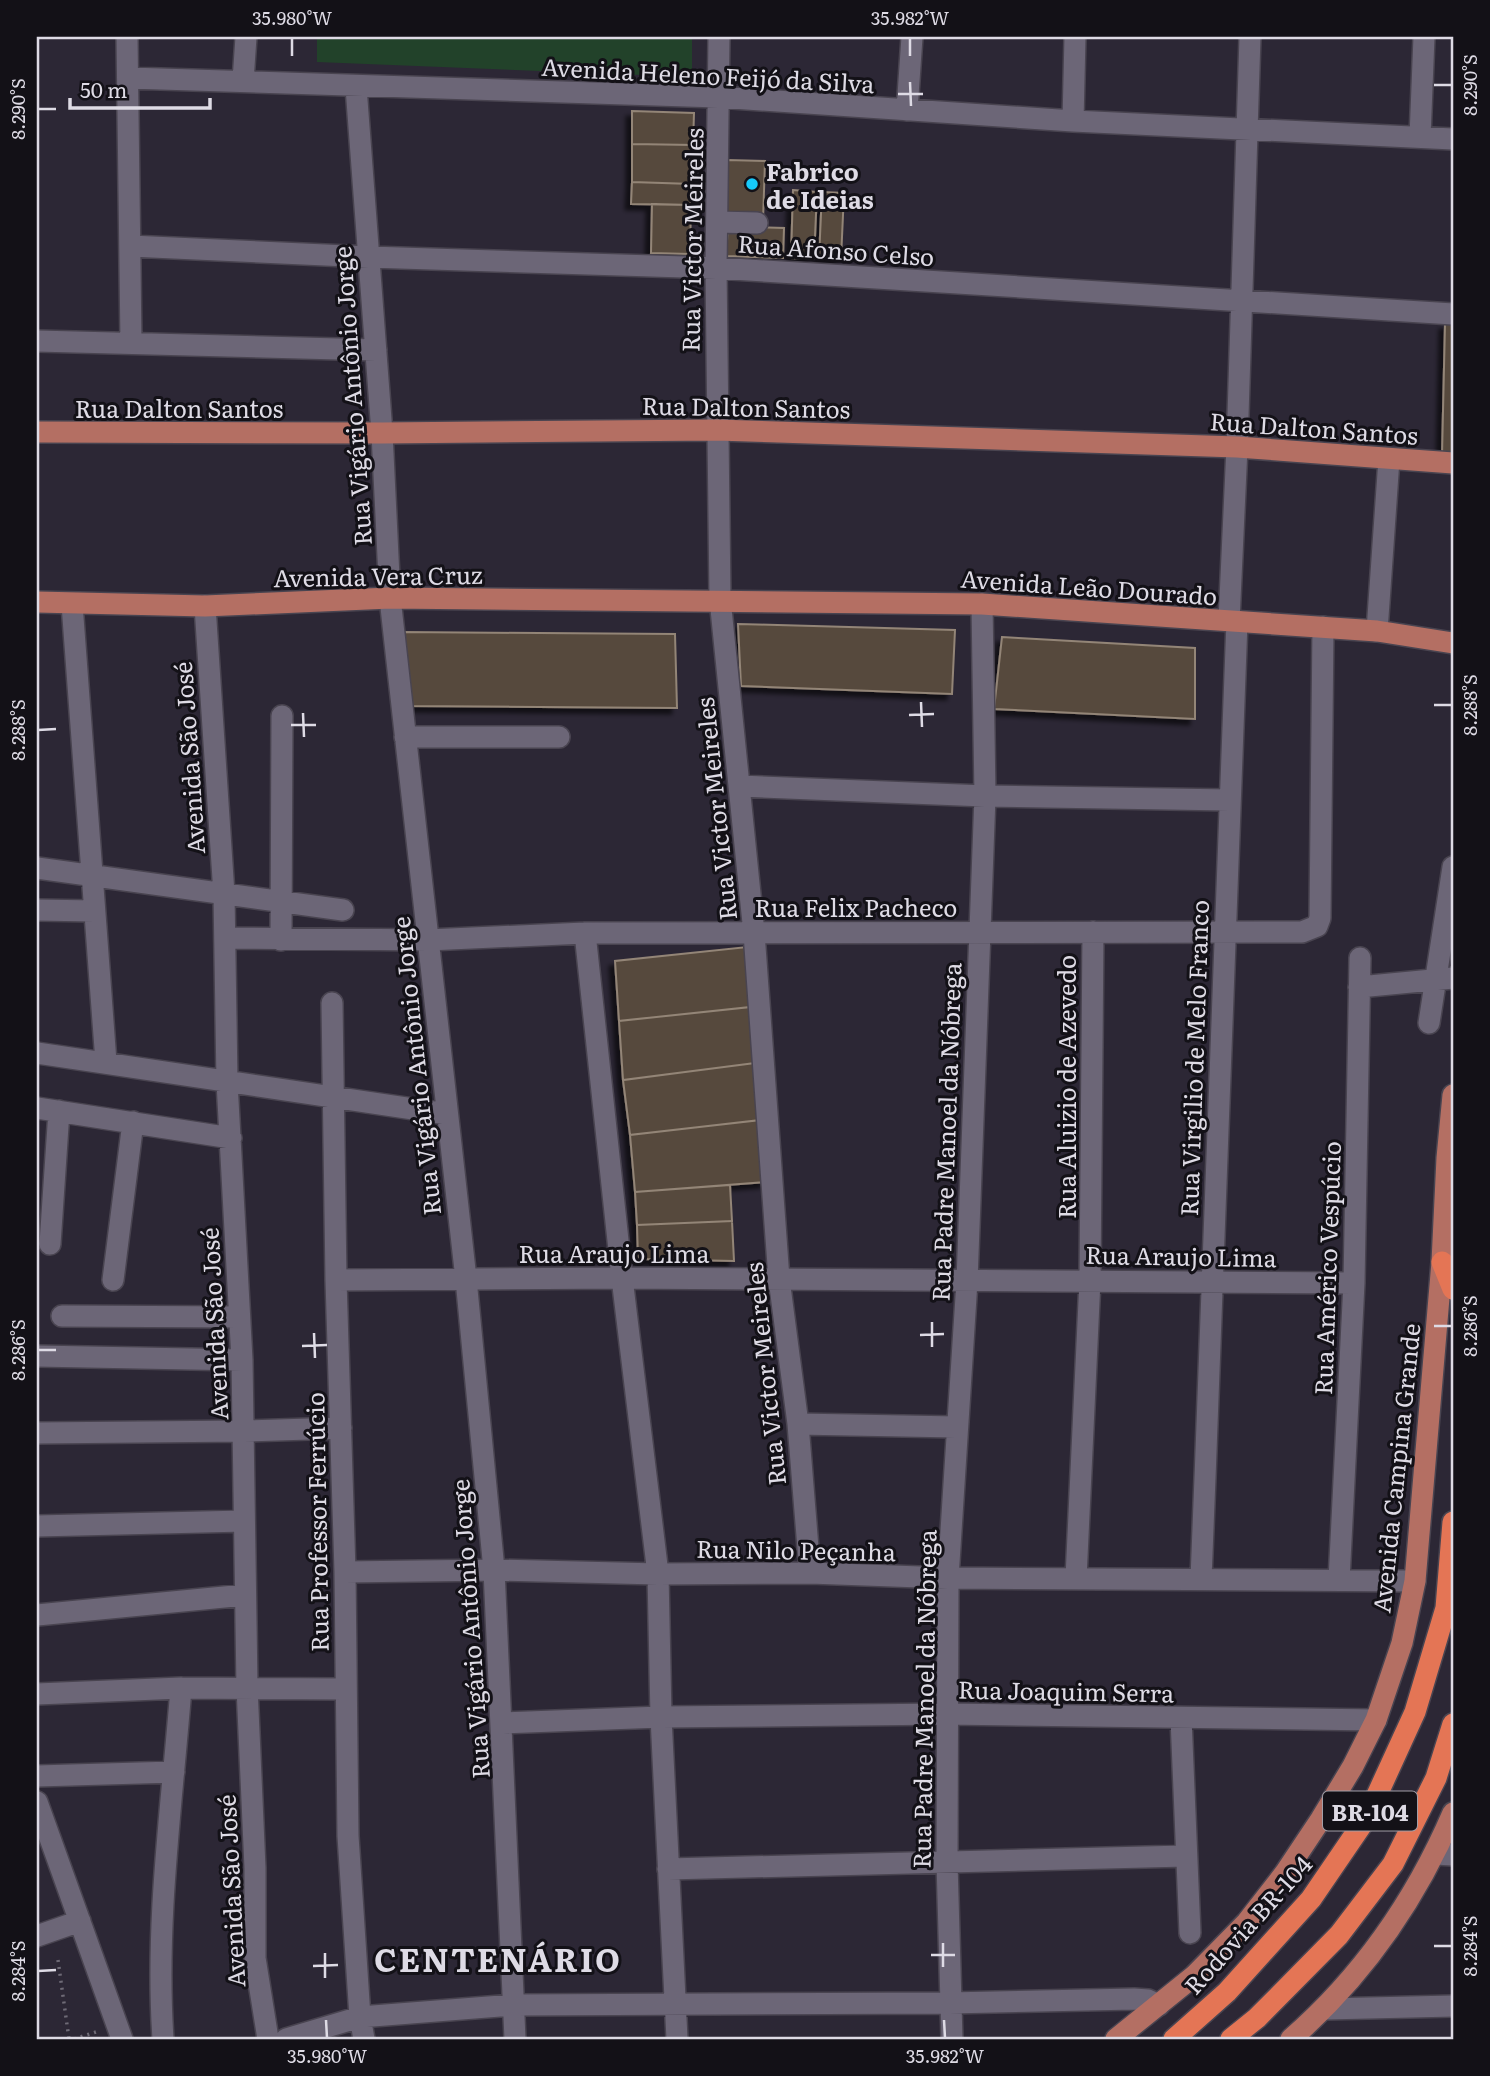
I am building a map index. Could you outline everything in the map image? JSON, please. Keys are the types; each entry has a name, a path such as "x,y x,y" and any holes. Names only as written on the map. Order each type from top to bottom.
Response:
{"highway":[{"path":"1442,1262 1453,1289"},
{"name":"Rodovia BR-104","path":"1174,2039 1227,1992 1311,1899 1367,1817 1415,1712 1446,1608 1453,1522"},
{"name":"BR-104","path":"1231,2039 1258,2018 1339,1936 1393,1864 1436,1778 1453,1724"}],"main road":[{"name":"Rua Dalton Santos","path":"37,432 717,430 1237,447 1453,463"},
{"name":"Avenida Vera Cruz","path":"37,602 205,606 390,598 720,599"},
{"name":"Avenida Leão Dourado","path":"720,599 982,604 1377,631 1453,643"},
{"name":"Avenida Campina Grande","path":"1116,2039 1194,1976 1247,1922 1285,1873 1321,1819 1353,1766 1376,1720 1402,1643 1415,1581 1453,1095"},
{"path":"1291,2039 1326,2009 1389,1932 1444,1854 1453,1813"}],"street":[{"path":"127,37 131,343"},
{"path":"243,81 246,37"},
{"name":"Rua Victor Meireles","path":"719,37 716,268 720,599 754,933 779,1279 798,1424 810,1573"},
{"path":"906,110 912,37"},
{"path":"1073,121 1075,37"},
{"name":"Rua Virgilio de Melo Franco","path":"1201,1579 1229,800 1240,301 1250,37"},
{"path":"1420,137 1424,37"},
{"name":"Avenida Heleno Feijó da Silva","path":"129,78 719,97 1073,121 1453,139"},
{"name":"Rua Vigário Antônio Jorge","path":"356,87 382,433 390,598 466,1279 494,1570 516,2039"},
{"path":"718,222 757,223"},
{"name":"Rua Afonso Celso","path":"130,246 716,268 1453,314"},
{"path":"37,341 376,350"},
{"path":"1377,631 1390,459"},
{"path":"72,604 106,1062"},
{"name":"Rua Padre Manoel da Nóbrega","path":"952,2039 947,1862 948,1578 967,1281 985,796 982,604"},
{"name":"Avenida São José","path":"205,606 224,894 227,1082 242,1360 247,1688 255,1868 255,1958 268,2039"},
{"name":"Rua Felix Pacheco","path":"225,938 428,940 585,933 1302,932 1317,926 1320,918 1324,627"},
{"path":"281,940 282,716"},
{"path":"405,737 559,737"},
{"path":"740,786 985,796 1229,800"},
{"path":"1429,1023 1445,980 1453,867"},
{"path":"37,868 343,910"},
{"path":"37,910 94,911"},
{"name":"Rua Aluizio de Azevedo","path":"1076,1578 1090,1280 1093,932"},
{"path":"585,933 622,1278 658,1574 661,1717 677,2039"},
{"name":"Rua Américo Vespúcio","path":"1339,1580 1354,1283 1360,958"},
{"path":"1359,987 1445,980"},
{"name":"Rua Professor Ferrúcio","path":"332,1003 348,1836 360,2017 364,2039"},
{"path":"37,1053 447,1114"},
{"path":"37,1108 230,1138"},
{"path":"50,1244 59,1111"},
{"path":"113,1280 133,1122"},
{"name":"Rua Araujo Lima","path":"336,1280 622,1278 1354,1283"},
{"path":"62,1316 240,1317"},
{"path":"37,1356 242,1360"},
{"path":"798,1424 956,1427"},
{"path":"37,1433 341,1428"},
{"path":"37,1526 244,1521"},
{"name":"Rua Nilo Peçanha","path":"345,1572 494,1570 658,1574 810,1573 948,1578 1415,1581"},
{"path":"37,1615 245,1595"},
{"path":"37,1694 181,1688 345,1689"},
{"path":"163,2039 161,1963 181,1688"},
{"name":"Rua Joaquim Serra","path":"503,1723 661,1717 947,1714 1376,1720"},
{"path":"1181,1718 1190,1933"},
{"path":"37,1776 174,1772"},
{"path":"37,1802 119,2032"},
{"path":"668,1869 1185,1856"},
{"path":"37,1936 80,1921"},
{"path":"286,2039 360,2017 514,2006 1134,1999 1148,2000 1159,2005"},
{"path":"1326,2009 1453,2006"}],"path":[{"path":"58,1960 71,2039 119,2032"}],"green space":[{"path":"317,37 692,37 692,77 317,62"}],"building":[{"path":"632,111 694,113 693,145 632,144"},
{"path":"632,144 693,145 692,184 632,182"},
{"path":"727,160 765,161 763,221 725,220"},
{"path":"632,182 692,184 691,205 631,204"},
{"path":"793,190 817,192 814,259 791,258"},
{"path":"822,192 844,193 841,259 819,258"},
{"path":"652,204 691,205 690,254 651,253"},
{"path":"728,226 784,228 783,258 726,256"},
{"path":"1445,324 1453,324 1453,455 1442,455"},
{"path":"738,624 955,630 952,694 741,686"},
{"path":"401,632 675,634 677,708 405,706"},
{"path":"1002,637 1195,648 1195,719 994,709"},
{"path":"747,947 750,1007 619,1021 615,961"},
{"path":"750,1007 755,1063 623,1080 619,1021"},
{"path":"755,1063 760,1120 630,1135 623,1080"},
{"path":"760,1120 766,1182 635,1192 630,1135"},
{"path":"730,1185 732,1221 637,1225 635,1192"},
{"path":"732,1221 734,1261 638,1259 637,1225"}],"place":[{"name":"Fabrico de Ideias","path":"752,184"}],"district":[{"name":"CENTENÁRIO","path":"498,1958"}]}
